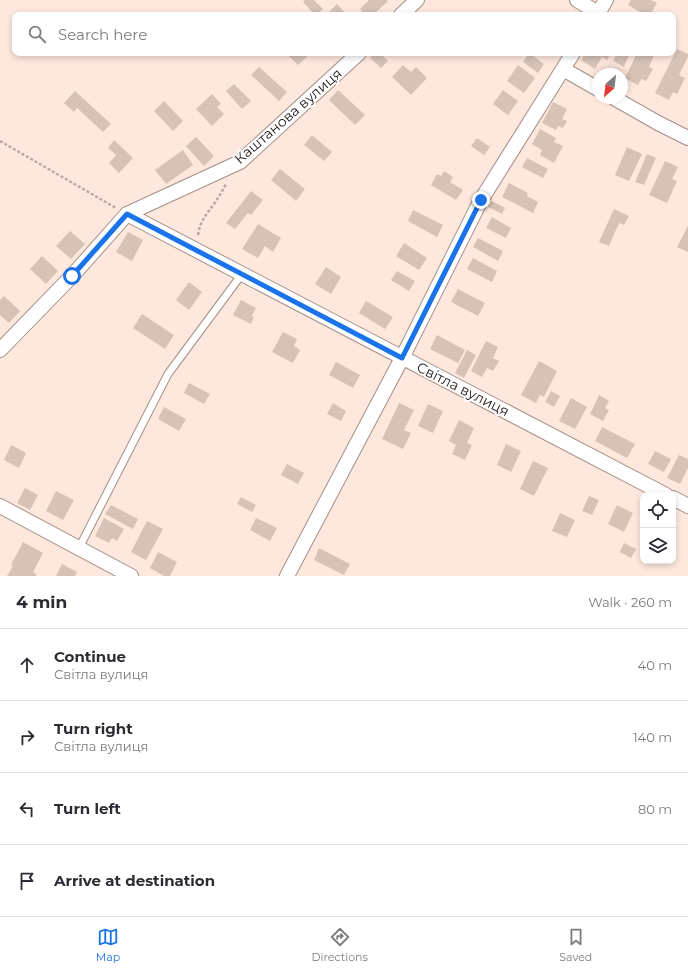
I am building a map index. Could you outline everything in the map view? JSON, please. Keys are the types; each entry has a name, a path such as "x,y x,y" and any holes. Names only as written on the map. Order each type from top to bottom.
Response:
{"street":[{"path":"404,12 417,0"},
{"path":"577,0 594,12"},
{"path":"598,12 606,0"},
{"name":"Каштанова вулиця","path":"127,214 240,162 356,56"},
{"path":"287,576 402,358 481,200 571,56"},
{"path":"563,69 592,86"},
{"path":"625,104 688,138"},
{"path":"0,350 72,276 127,214"},
{"name":"Світла вулиця","path":"127,214 660,492"},
{"path":"676,500 688,506"},
{"path":"0,506 131,576"}],"lane":[{"path":"79,548 168,374 242,274"}],"path":[{"path":"0,141 127,214"},
{"path":"199,252 199,226 228,182"}],"building":[{"path":"305,0 314,0 323,9 320,12 312,12 303,2"},
{"path":"369,0 388,1 376,12 362,12 360,9"},
{"path":"631,0 651,0 657,3 652,12 640,12 628,5"},
{"path":"337,4 344,12 329,12"},
{"path":"677,49 688,54 679,75 685,78 677,94 673,92 669,100 655,93 674,56 676,56"},
{"path":"289,56 306,56 307,57 298,65"},
{"path":"372,56 383,56 388,61 381,68 370,58"},
{"path":"527,56 533,56 544,64 538,73 523,62"},
{"path":"583,56 609,56 607,60 602,57 596,68 581,60"},
{"path":"616,56 629,56 624,67 613,61"},
{"path":"636,56 654,56 649,67 653,69 646,81 641,79 638,85 628,80 628,72"},
{"path":"403,65 411,72 416,67 427,78 411,95 392,77"},
{"path":"518,65 535,78 524,93 507,81"},
{"path":"259,67 287,92 279,101 251,75"},
{"path":"234,84 251,101 242,109 226,91"},
{"path":"338,90 365,115 355,125 329,100"},
{"path":"503,90 518,101 508,115 493,104"},
{"path":"75,91 111,124 103,132 77,108 74,112 64,103"},
{"path":"212,94 221,104 217,107 224,114 212,126 196,109"},
{"path":"164,101 183,121 173,131 154,111"},
{"path":"553,102 567,109 562,119 567,121 563,128 558,126 556,130 542,123"},
{"path":"540,129 556,138 554,142 563,146 554,163 540,155 542,150 532,144"},
{"path":"312,135 332,152 324,161 304,145"},
{"path":"196,137 214,156 204,166 186,146"},
{"path":"477,138 490,147 484,155 471,146"},
{"path":"114,140 133,158 119,173 109,163 116,155 108,148"},
{"path":"627,147 642,154 629,181 615,175"},
{"path":"183,150 193,165 166,184 155,170"},
{"path":"647,154 656,158 644,185 635,182"},
{"path":"527,158 548,169 543,178 522,167"},
{"path":"665,161 678,167 672,179 677,181 667,203 649,195"},
{"path":"280,169 305,189 296,201 271,180"},
{"path":"444,171 453,177 450,182 463,190 456,200 431,185 437,174 441,176"},
{"path":"509,183 528,193 527,196 538,202 533,213 502,197"},
{"path":"251,191 263,200 251,215 248,213 235,229 226,223"},
{"path":"492,201 505,208 502,214 488,207"},
{"path":"614,209 629,216 624,225 619,223 609,246 599,242"},
{"path":"413,210 443,225 437,237 408,221"},
{"path":"492,217 511,228 506,238 486,228"},
{"path":"258,224 281,238 273,252 265,246 258,258 242,249"},
{"path":"688,226 688,252 677,247"},
{"path":"70,231 85,244 71,259 56,246"},
{"path":"128,232 143,240 132,261 116,252"},
{"path":"478,238 503,251 498,261 473,247"},
{"path":"404,243 427,258 419,270 396,256"},
{"path":"42,256 58,271 46,284 30,269"},
{"path":"473,258 497,271 492,282 467,269"},
{"path":"326,267 341,277 331,294 315,284"},
{"path":"397,271 415,281 409,291 391,280"},
{"path":"189,282 202,292 189,310 176,300"},
{"path":"458,289 485,303 478,316 451,302"},
{"path":"4,296 20,311 9,323 0,315 0,300"},
{"path":"241,300 256,308 252,316 254,317 251,324 233,315"},
{"path":"366,301 393,317 385,329 359,313"},
{"path":"142,314 174,335 165,349 133,328"},
{"path":"283,332 297,339 294,346 300,350 293,363 272,352"},
{"path":"437,335 465,350 458,363 430,349"},
{"path":"486,341 498,347 493,358 499,361 493,371 487,368 482,377 471,371"},
{"path":"467,350 476,355 464,378 455,373"},
{"path":"539,361 557,371 544,397 540,395 536,403 521,395"},
{"path":"336,362 360,375 353,388 329,375"},
{"path":"189,383 210,394 204,404 184,393"},
{"path":"551,391 560,396 554,407 545,402"},
{"path":"599,395 609,401 605,408 609,410 603,421 590,414"},
{"path":"571,398 587,407 575,429 559,421"},
{"path":"333,403 346,411 341,421 327,414"},
{"path":"399,403 414,410 404,430 411,433 403,449 382,439"},
{"path":"428,404 443,411 433,433 418,426"},
{"path":"164,407 186,419 179,431 158,419"},
{"path":"459,420 474,428 467,443 472,445 465,460 452,454 456,445 449,441"},
{"path":"602,427 635,444 627,458 595,441"},
{"path":"506,444 521,451 511,472 497,465"},
{"path":"11,445 26,453 19,468 4,460"},
{"path":"655,451 671,459 664,472 648,464"},
{"path":"679,455 688,459 688,468 680,484 667,478"},
{"path":"533,461 548,468 534,496 520,489"},
{"path":"287,464 304,473 298,484 281,475"},
{"path":"25,488 38,495 30,510 17,503"},
{"path":"56,491 74,500 63,520 46,511"},
{"path":"589,496 599,500 592,515 582,511"},
{"path":"241,497 256,505 252,512 237,504"},
{"path":"111,505 138,519 133,529 105,514"},
{"path":"617,505 633,513 624,532 608,524"},
{"path":"560,513 575,520 567,537 552,531"},
{"path":"104,518 124,529 117,541 112,538 109,543 95,536"},
{"path":"256,518 277,528 270,541 250,530"},
{"path":"147,521 163,529 146,560 131,552"},
{"path":"23,542 43,553 33,572 36,576 7,576 13,566 11,565"},
{"path":"624,543 636,549 631,558 620,552"},
{"path":"319,548 350,564 344,575 314,560"},
{"path":"158,552 177,562 170,576 164,576 150,568"},
{"path":"62,564 77,572 75,576 56,576"}],"route":[{"path":"72,276 127,214 402,358 481,200"}]}
